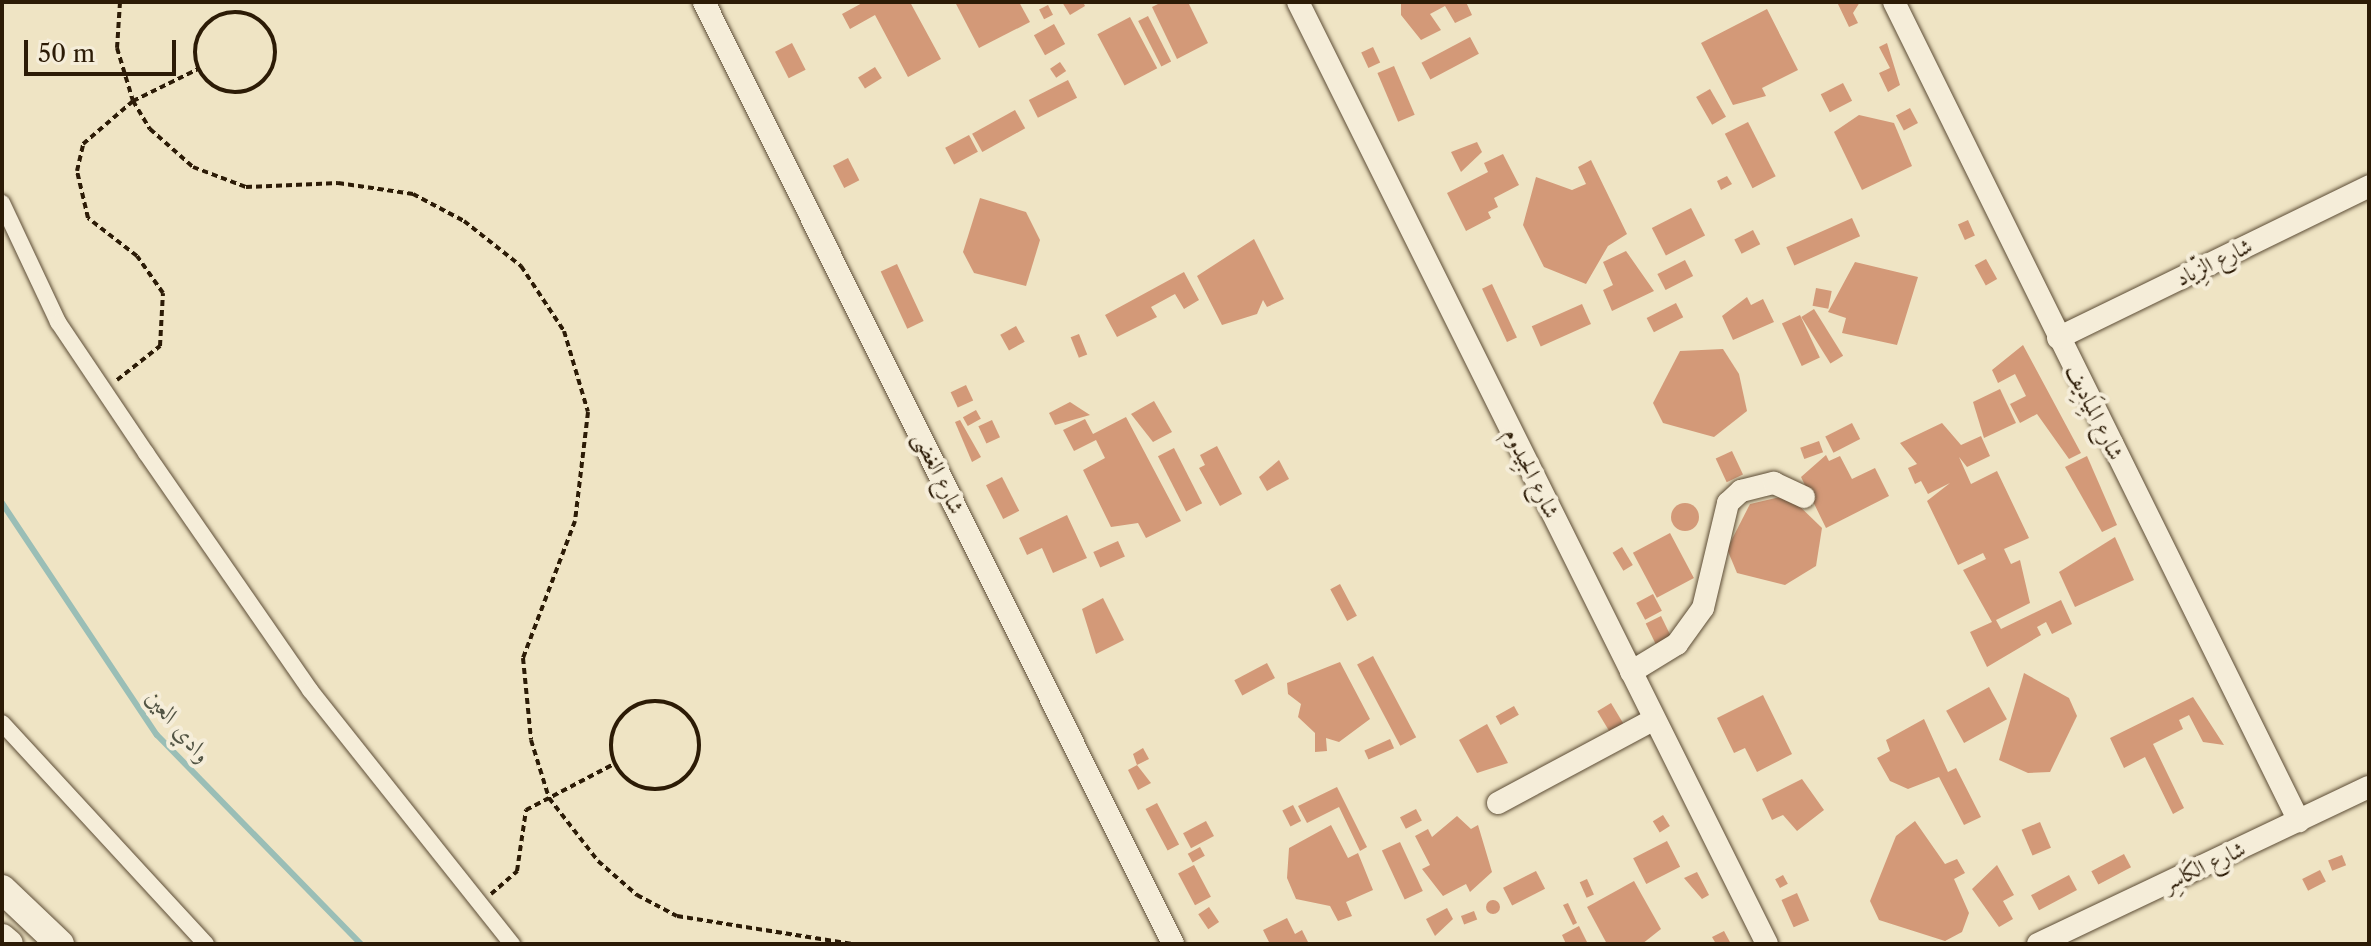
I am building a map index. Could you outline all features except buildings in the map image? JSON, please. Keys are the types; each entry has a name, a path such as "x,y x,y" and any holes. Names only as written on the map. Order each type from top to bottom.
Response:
{"street":[{"name":"شارع الغضى","path":"704,2 1173,944"},
{"name":"شارع الجِيدوم","path":"1298,2 1767,944"},
{"name":"شارع المِيَادِيف","path":"1894,2 2299,821"},
{"name":"شارع الزِّياد","path":"2058,338 2369,186"},
{"path":"2,203 58,322 310,690 512,944"},
{"path":"1631,672 1677,644 1703,608 1728,503 1741,491 1774,483 1804,497"},
{"path":"1498,803 1653,720"},
{"path":"2,723 206,944"},
{"name":"شارع الكَاسِر","path":"2038,944 2369,787"},
{"path":"2,889 60,944"},
{"path":"2,938 9,944"}],"path":[{"path":"120,2 117,48 133,101 170,150 218,180 246,187 373,185 439,208 521,266 564,331 588,412 587,461 575,521 523,658 531,740 549,798 598,861 637,895 677,916 851,944"},
{"path":"240,11 269,28 276,46 263,82 227,92 198,69 198,35 215,17 240,11"},
{"path":"101,386 141,367 160,346 167,320 150,270 107,240 80,198 83,144 133,101 198,69"},
{"path":"659,699 681,707 696,725 700,749 692,771 674,786 651,790 629,782 614,764 610,741 618,719 636,704 659,699"},
{"path":"477,902 517,871 519,821 549,798 614,764"}],"waterway":[{"name":"وادي العين","path":"2,503 157,735 361,944"}]}
